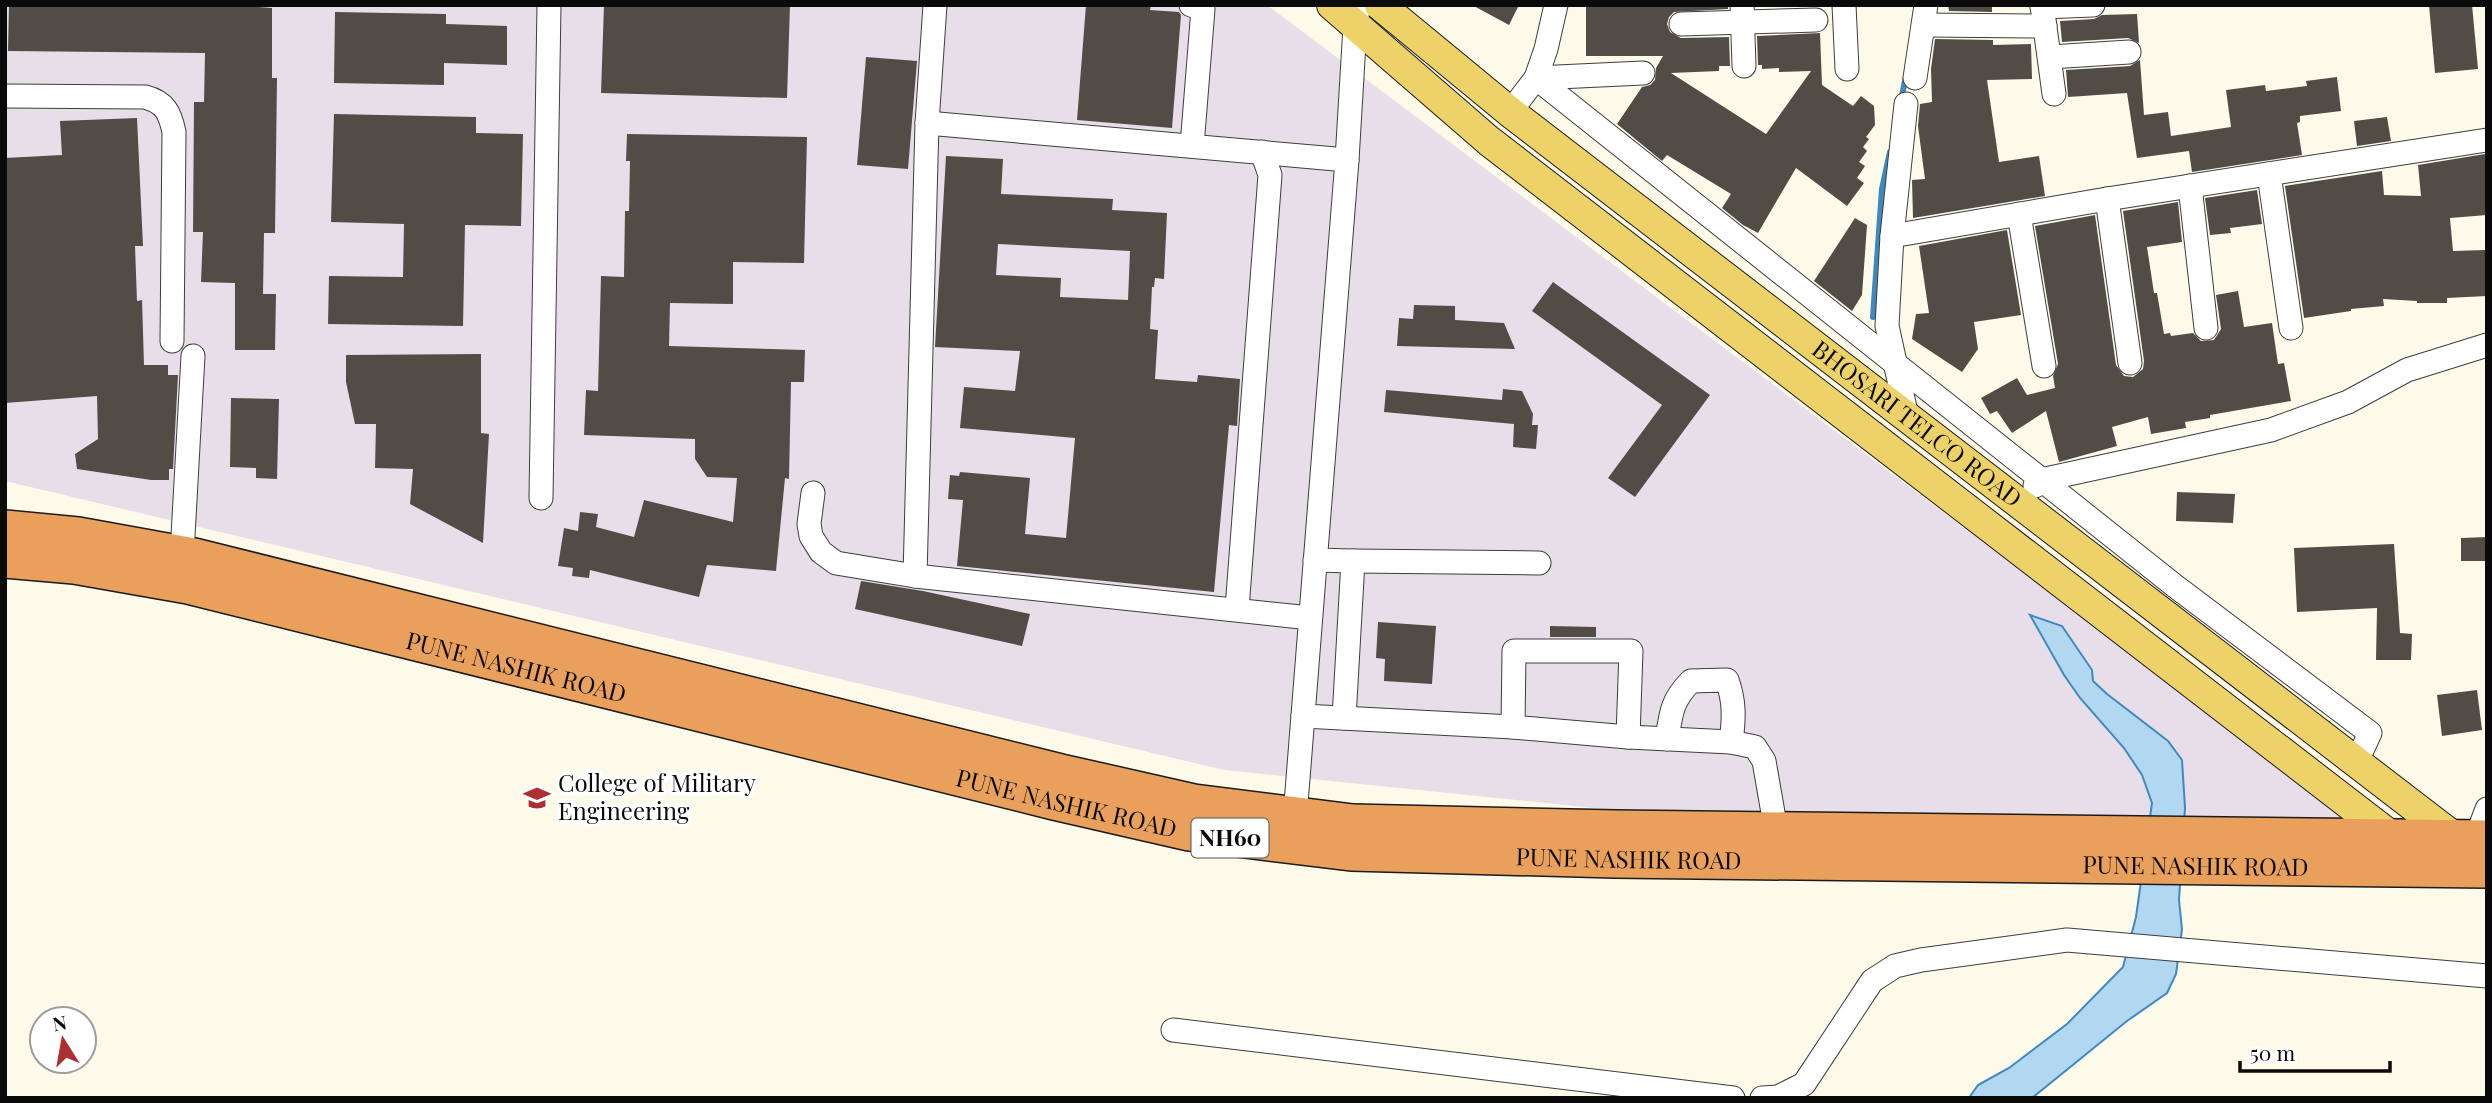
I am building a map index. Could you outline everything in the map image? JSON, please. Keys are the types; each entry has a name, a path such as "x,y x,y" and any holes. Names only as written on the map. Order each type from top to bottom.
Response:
{"highway":[{"name":"PUNE NASHIK ROAD","path":"5,528 78,535 182,554 1062,772 1194,802 1294,830 1351,853 1615,860 2478,839"},
{"name":"PUNE NASHIK ROAD","path":"5,560 74,566 188,586 1054,802 1189,833 1294,830 1353,822 2478,839"}],"main road":[{"name":"BHOSARI TELCO ROAD","path":"1332,5 1357,15 1489,141 2392,837"},
{"name":"BHOSARI TELCO ROAD","path":"1380,5 1510,112 2356,763 2478,839"}],"street":[{"path":"541,498 549,5"},
{"path":"915,576 927,123 934,5"},
{"path":"1191,5 1203,9 1192,146"},
{"path":"1510,112 1536,78 1556,5"},
{"path":"1844,5 1847,69"},
{"path":"1915,78 1925,15 2043,13 2093,5"},
{"path":"1742,13 1744,66"},
{"path":"1681,24 1742,13 1816,20"},
{"path":"2043,13 2054,94"},
{"path":"1294,830 1357,15"},
{"path":"2050,57 2129,52"},
{"path":"1536,78 1643,73"},
{"path":"1536,78 2175,586 2370,733 2356,763"},
{"path":"5,96 145,97 162,103 171,116 174,132 172,341"},
{"path":"1906,104 1892,236 1887,326 1907,417"},
{"path":"927,123 1347,160"},
{"path":"1892,236 2106,199 2487,140"},
{"path":"1237,610 1269,175 1262,152"},
{"path":"2269,174 2291,328"},
{"path":"2190,186 2206,328"},
{"path":"2106,199 2130,363"},
{"path":"2019,215 2044,366"},
{"path":"2020,504 2041,480 2271,430 2348,402 2407,370 2487,345"},
{"path":"182,554 193,356"},
{"path":"813,493 809,524 811,536 821,552 835,563 915,576 1310,618"},
{"path":"1315,559 1539,563"},
{"path":"1344,718 1353,561"},
{"path":"1513,727 1514,650 1631,651 1628,737"},
{"path":"1667,739 1672,706 1679,693 1692,681 1727,680 1733,696 1731,742"},
{"path":"1303,716 1513,727 1731,742 1755,747 1763,761 1776,830"},
{"path":"1762,1098 1778,1097 1804,1084 1872,981 1895,966 1921,960 2067,940 2487,976"},
{"path":"1173,1030 1733,1098"}],"shaded area":[{"path":"5,5 1267,5 2356,822 1604,809 1224,770 5,481"}],"water":[{"path":"2030,615 2062,626 2092,670 2093,681 2168,741 2182,760 2185,808 2179,900 2182,929 2176,974 2167,993 2127,1021 2032,1098 1969,1098 1978,1085 2009,1068 2067,1024 2123,967 2136,917 2152,803 2142,775 2124,748 2080,698"}],"building":[{"path":"9,5 258,5 272,8 272,78 277,78 275,233 264,233 263,294 276,294 275,350 235,350 235,283 201,282 203,232 193,232 194,102 204,102 205,53 8,51"},
{"path":"604,5 790,5 787,98 601,93"},
{"path":"1086,5 1151,5 1150,10 1179,12 1181,15 1172,128 1077,120"},
{"path":"1472,5 1519,5 1509,25"},
{"path":"1586,5 1728,5 1728,9 1674,12 1667,24 1670,32 1681,38 1729,37 1730,66 1719,66 1719,71 1671,73 1766,134 1811,71 1779,72 1779,68 1762,69 1762,65 1758,65 1757,36 1820,33 1822,85 1853,106 1861,96 1874,106 1875,125 1866,137 1869,139 1863,147 1867,151 1859,162 1865,166 1857,178 1864,183 1847,206 1796,168 1758,233 1743,225 1722,208 1731,194 1667,155 1662,161 1617,124 1642,87 1655,80 1656,68 1663,56 1586,56"},
{"path":"1948,5 1992,5 1992,12 1949,11"},
{"path":"2429,5 2472,5 2478,69 2435,73"},
{"path":"335,12 446,14 446,24 507,26 507,65 444,63 444,85 334,83"},
{"path":"2137,14 2139,43 2128,38 2062,42 2060,21 2094,19 2102,15"},
{"path":"1935,39 1993,40 1993,45 2031,44 2032,79 1987,80 1999,162 2039,156 2045,196 1913,218 1912,180 1925,179 1918,126 1920,104 1932,102 1931,69"},
{"path":"866,57 917,61 908,169 857,165"},
{"path":"2140,60 2144,115 2168,112 2171,136 2231,127 2226,90 2265,85 2266,91 2307,86 2306,81 2337,77 2341,111 2300,116 2300,122 2297,123 2302,155 2192,172 2189,151 2137,158 2127,93 2068,97 2066,70 2130,66"},
{"path":"334,114 476,117 476,133 523,134 521,226 465,225 463,326 328,324 329,276 403,277 404,224 331,222"},
{"path":"2387,117 2391,141 2357,146 2354,121"},
{"path":"137,118 143,246 135,246 137,301 142,300 144,365 168,365 168,375 178,375 173,469 169,469 169,480 151,480 77,469 75,454 98,439 97,396 5,403 5,158 62,155 60,121"},
{"path":"627,134 807,137 804,263 733,262 733,304 670,303 669,346 805,350 804,382 791,382 789,479 785,478 776,571 707,565 699,597 590,570 589,578 572,576 573,568 558,566 564,528 578,531 580,512 598,514 596,527 634,537 644,500 733,522 737,478 707,477 695,459 695,439 584,435 586,390 598,391 601,276 624,277 625,211 629,211 630,161 626,161"},
{"path":"2485,154 2487,215 2450,218 2453,251 2485,250 2487,296 2447,298 2447,303 2383,299 2384,306 2304,318 2285,186 2382,171 2384,195 2421,196 2418,165"},
{"path":"946,156 1003,159 1001,194 1113,199 1112,210 1167,213 1164,279 1155,278 1152,287 1150,329 1158,330 1155,379 1197,382 1198,375 1240,379 1237,426 1229,425 1214,592 957,566 963,500 948,499 950,475 959,476 960,472 1030,478 1025,534 1066,538 1075,438 960,428 964,387 1015,391 1020,351 935,347","holes":["998,244 1130,251 1128,300 1060,297 1061,278 996,275"]},
{"path":"2257,190 2262,224 2230,228 2231,233 2210,235 2205,198"},
{"path":"2178,202 2182,242 2147,247 2164,334 2170,333 2171,336 2193,333 2201,341 2214,340 2221,329 2216,295 2238,291 2244,327 2272,323 2278,364 2284,363 2291,401 2210,415 2210,418 2185,422 2186,428 2151,434 2148,417 2112,427 2117,446 2059,462 2046,411 2012,433 1997,411 1990,414 1981,398 2017,378 2027,395 2055,388 2053,376 2058,364 2035,226 2095,215 2116,365 2124,376 2133,377 2143,369 2144,361 2123,211"},
{"path":"1855,218 1867,225 1862,295 1852,311 1814,281"},
{"path":"2007,230 2021,315 1974,322 1978,349 1962,372 1912,339 1916,314 1929,313 1919,246"},
{"path":"1553,282 1710,395 1635,497 1608,478 1662,405 1532,311"},
{"path":"1414,305 1455,306 1455,320 1504,323 1515,349 1397,346 1399,318 1413,319"},
{"path":"481,354 481,433 489,434 483,543 410,504 413,469 375,468 376,424 355,424 346,382 346,355"},
{"path":"1503,389 1522,391 1533,414 1532,425 1538,425 1536,449 1513,447 1514,424 1384,412 1386,390 1502,400"},
{"path":"231,398 279,399 277,479 256,478 256,468 230,467"},
{"path":"2177,492 2235,494 2233,523 2176,521"},
{"path":"2487,537 2487,561 2461,561 2461,538"},
{"path":"2394,544 2400,633 2412,634 2411,660 2376,660 2377,608 2297,612 2294,548"},
{"path":"861,581 1030,614 1022,646 855,609"},
{"path":"1378,622 1436,626 1432,684 1384,681 1385,659 1376,658"},
{"path":"1550,626 1596,627 1596,637 1550,637"},
{"path":"2477,690 2482,730 2442,736 2437,695"}],"waterway":[{"path":"1901,100 1906,76"},
{"path":"1873,317 1882,189 1890,152"}],"place":[{"name":"College of Military Engineering","path":"537,798"}]}
